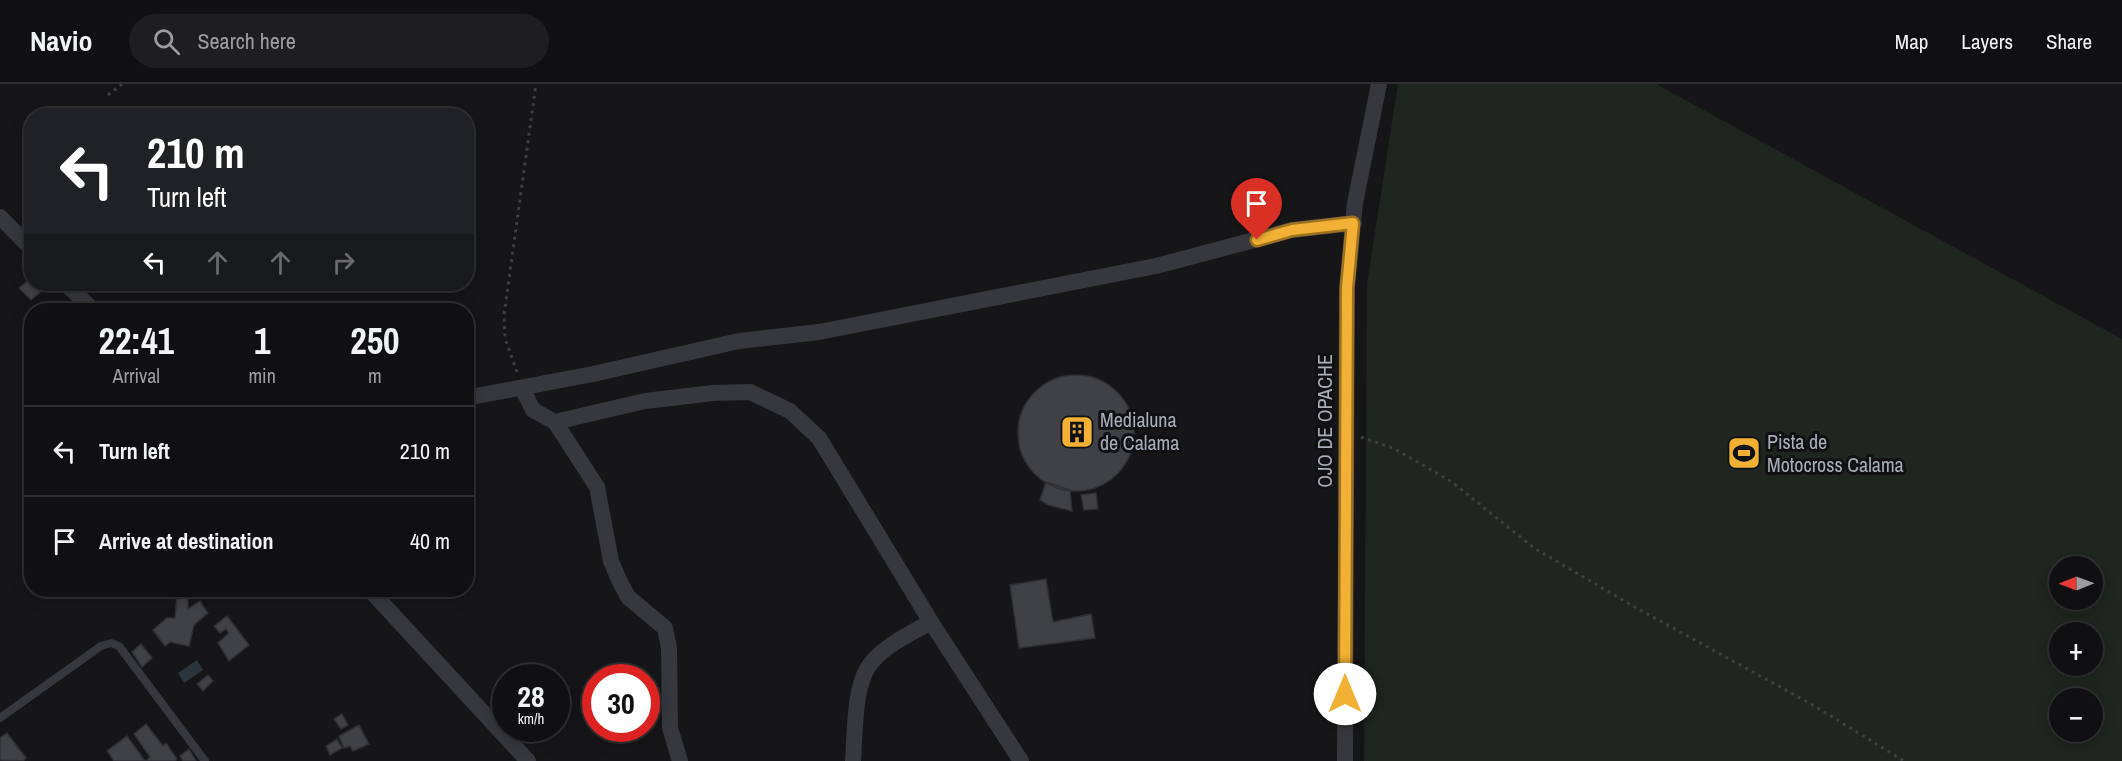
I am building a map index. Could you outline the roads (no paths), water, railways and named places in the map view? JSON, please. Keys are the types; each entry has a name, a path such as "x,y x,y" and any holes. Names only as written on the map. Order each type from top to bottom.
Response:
{"street":[{"name":"OJO DE OPACHE","path":"1345,761 1347,288 1355,203 1379,84"},
{"path":"0,217 24,241"},
{"path":"474,397 593,375 739,341 819,332 1156,266 1292,230 1353,223"},
{"path":"73,291 86,303"},
{"path":"522,388 533,410 555,422 597,487 611,561 628,597 665,628 669,648 670,728 680,761"},
{"path":"555,422 645,401 713,393 750,392 790,411 819,438 931,622 1021,761"},
{"path":"376,597 528,761"},
{"path":"853,761 859,692 867,668 885,649 931,622"}],"lane":[{"path":"0,718 100,646 111,643 119,646 205,761"}],"place":[{"name":"Medialuna de Calama","path":"1077,432"},
{"name":"Pista de Motocross Calama","path":"1744,453"}]}
